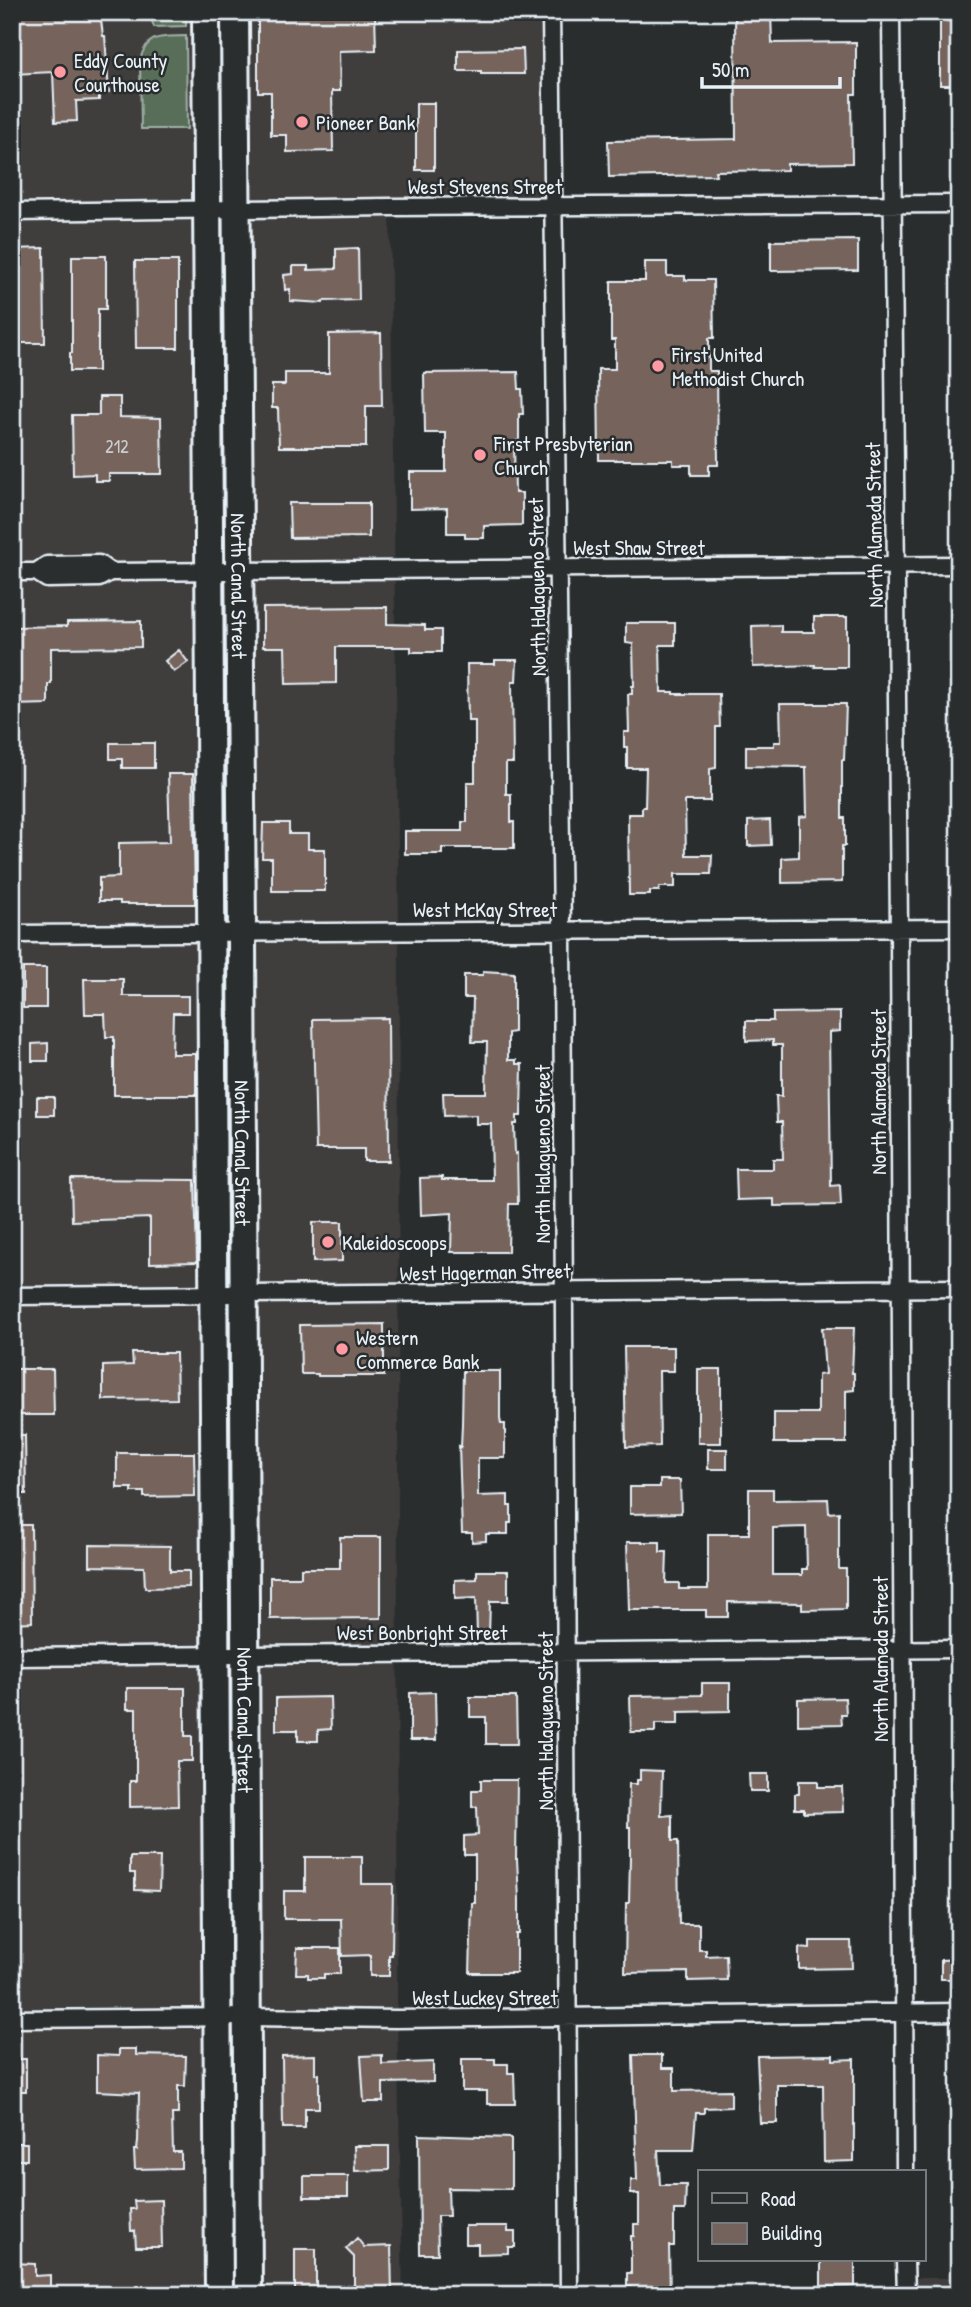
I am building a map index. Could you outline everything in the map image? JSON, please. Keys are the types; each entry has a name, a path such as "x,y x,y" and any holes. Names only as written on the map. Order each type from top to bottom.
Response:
{"highway":[{"name":"North Canal Street","path":"206,12 219,2295"},
{"name":"North Canal Street","path":"235,12 248,2295"}],"street":[{"name":"North Halagueno Street","path":"551,12 562,930 569,2295"},
{"name":"North Alameda Street","path":"891,12 905,2170"},
{"name":"West Stevens Street","path":"12,212 959,204"},
{"name":"West Shaw Street","path":"12,572 36,572 47,565 99,564 110,572 959,565"},
{"name":"West McKay Street","path":"12,934 959,928"},
{"name":"West Hagerman Street","path":"12,1296 959,1288"},
{"name":"West Bonbright Street","path":"12,1657 959,1649"},
{"name":"West Luckey Street","path":"12,2019 568,2018 959,2012"},
{"path":"905,2262 905,2295"}],"shaded area":[{"path":"12,12 551,12 554,206 390,207 399,930 397,2019 403,2295 12,2295"},
{"path":"905,2278 959,2278 959,2295 906,2295"}],"green space":[{"path":"149,12 186,12 186,26 154,27"},
{"path":"186,36 187,129 141,129 140,60 143,51 157,38"}],"building":[{"name":"Eddy County Courthouse","path":"12,12 100,12 105,36 109,92 99,92 99,100 76,101 77,121 55,122 53,72 13,74"},
{"path":"258,12 375,12 376,50 339,51 340,91 332,91 333,151 287,152 287,135 271,135 271,92 258,92"},
{"path":"735,12 771,12 772,43 856,42 856,94 851,94 852,163 787,164 787,170 715,171 716,175 609,177 608,141 736,139"},
{"path":"940,12 959,12 959,85 940,85"},
{"path":"523,49 524,74 458,71 458,50"},
{"path":"416,103 434,103 434,170 416,170"},
{"path":"858,240 858,270 771,271 771,241"},
{"path":"44,248 45,343 12,343 12,249"},
{"path":"358,248 359,300 323,303 290,301 290,289 285,290 284,275 293,274 293,266 308,266 308,270 336,269 336,249"},
{"path":"72,256 106,256 106,309 98,309 98,371 70,371"},
{"path":"135,261 178,261 178,348 136,348"},
{"name":"First United Methodist Church","path":"645,262 667,262 667,276 685,276 685,280 713,280 714,338 709,338 709,371 717,371 718,465 709,465 709,475 691,475 691,465 673,465 673,460 599,460 598,369 615,369 615,340 611,340 611,281 645,281"},
{"path":"381,333 382,406 366,406 366,447 279,447 278,408 272,408 272,385 285,385 285,373 329,373 329,334"},
{"name":"First Presbyterian Church","path":"518,372 523,414 519,414 519,441 514,441 515,493 522,493 522,525 484,526 484,538 465,538 465,533 447,533 447,508 410,509 410,472 446,472 446,433 425,433 424,373"},
{"path":"99,397 120,397 120,417 161,418 162,474 109,474 109,481 95,481 95,474 73,475 72,415 99,415"},
{"path":"289,503 369,503 369,537 290,538"},
{"path":"387,607 387,624 425,625 425,630 441,630 441,652 411,652 411,647 336,647 336,683 286,684 285,647 263,647 263,608"},
{"path":"814,617 847,617 847,667 753,667 752,626 781,625 781,632 814,632"},
{"path":"141,621 141,647 51,648 48,704 12,705 12,627 67,626 67,622"},
{"path":"626,623 675,623 675,645 660,645 661,692 719,694 720,727 716,727 716,768 710,769 710,801 685,801 686,855 712,855 711,874 675,874 675,887 659,887 659,891 650,891 650,895 629,895 628,814 642,814 642,807 645,807 646,768 627,768 627,747 624,747 624,732 629,732 628,694 632,694 634,686 633,644 626,643"},
{"path":"179,650 188,662 174,672 165,661"},
{"path":"495,660 517,660 516,681 512,681 513,763 506,763 506,794 511,794 514,848 442,848 442,854 405,854 405,831 462,831 462,822 467,822 467,782 475,782 475,721 468,721 467,664 495,664"},
{"path":"780,704 846,704 842,760 845,846 842,846 842,882 782,883 782,858 799,857 799,817 807,816 806,767 746,766 746,746 774,746 774,742 781,742"},
{"path":"110,743 154,743 154,768 122,768 122,759 110,759"},
{"path":"168,774 193,774 195,904 120,904 120,901 99,901 99,878 119,877 119,843 170,842"},
{"path":"770,820 771,845 748,846 748,821"},
{"path":"263,823 289,823 289,834 308,834 308,849 325,849 325,891 272,891 272,858 262,858"},
{"path":"23,968 46,968 46,1008 23,1008"},
{"path":"483,971 514,973 514,1032 508,1033 508,1060 516,1060 516,1064 522,1064 521,1116 517,1116 517,1124 514,1124 518,1204 509,1204 508,1252 451,1252 452,1213 421,1215 420,1178 492,1180 491,1124 476,1124 476,1115 444,1116 443,1093 486,1093 487,1042 472,1042 473,998 464,998 464,975 483,975"},
{"path":"84,979 123,979 123,996 188,996 188,1013 173,1013 172,1054 196,1054 196,1095 114,1095 114,1037 106,1037 105,1014 85,1014"},
{"path":"840,1012 840,1031 829,1032 831,1186 840,1185 841,1205 774,1206 774,1199 737,1200 736,1169 773,1169 773,1159 783,1159 782,1122 777,1122 776,1096 782,1096 782,1045 773,1045 773,1040 746,1041 746,1021 773,1021 773,1013"},
{"path":"388,1018 389,1161 364,1161 364,1149 316,1149 313,1019"},
{"path":"48,1043 48,1061 32,1061 32,1044"},
{"path":"37,1097 54,1097 54,1115 37,1115"},
{"path":"71,1179 195,1180 197,1262 150,1263 150,1218 72,1221"},
{"name":"Kaleidoscoops","path":"313,1222 342,1222 342,1261 313,1262"},
{"name":"Western Commerce Bank","path":"384,1324 384,1376 301,1374 300,1325"},
{"path":"822,1328 854,1328 854,1390 846,1391 846,1443 774,1443 774,1413 818,1413 818,1375 825,1374"},
{"path":"624,1347 674,1347 674,1371 659,1371 660,1446 626,1447"},
{"path":"132,1353 176,1353 177,1399 103,1400 103,1366 133,1365"},
{"path":"12,1369 53,1369 54,1415 12,1415"},
{"path":"698,1369 721,1369 721,1443 698,1443"},
{"path":"463,1371 500,1371 500,1418 501,1424 505,1424 505,1458 478,1458 478,1496 508,1495 511,1523 508,1523 508,1534 486,1534 486,1541 472,1542 472,1533 462,1533 459,1446 461,1447"},
{"path":"12,1435 25,1435 26,1494 12,1494"},
{"path":"708,1449 727,1449 727,1469 708,1469"},
{"path":"117,1453 194,1453 195,1496 144,1497 144,1492 132,1492 132,1488 117,1488"},
{"path":"660,1480 680,1480 681,1513 630,1514 630,1487 660,1487"},
{"path":"749,1489 773,1489 773,1500 828,1499 829,1513 839,1512 839,1569 846,1569 846,1609 802,1610 802,1603 728,1602 728,1617 706,1617 706,1610 629,1610 627,1542 660,1542 660,1552 667,1552 666,1583 679,1583 679,1589 708,1589 708,1534 749,1534","holes":["806,1527 807,1569 802,1569 802,1575 773,1575 773,1528"]},
{"path":"12,1525 31,1525 32,1622 12,1623"},
{"path":"340,1537 381,1537 381,1618 270,1619 270,1577 301,1577 301,1568 340,1568"},
{"path":"90,1545 170,1546 170,1571 189,1571 189,1587 145,1588 144,1567 90,1566"},
{"path":"477,1571 508,1571 508,1601 490,1601 489,1635 477,1635 476,1598 455,1599 455,1580 477,1579"},
{"path":"702,1683 730,1683 730,1711 678,1712 678,1724 655,1724 655,1732 631,1732 630,1696 702,1695"},
{"path":"127,1688 185,1688 185,1736 192,1736 192,1761 177,1761 178,1806 130,1807 130,1781 136,1781 136,1709 127,1709"},
{"path":"435,1692 436,1740 410,1740 410,1693"},
{"path":"330,1697 331,1729 318,1730 318,1741 298,1741 298,1730 276,1730 276,1698"},
{"path":"470,1697 516,1697 517,1744 486,1744 486,1717 470,1717"},
{"path":"845,1698 846,1714 841,1714 842,1724 798,1725 798,1699"},
{"path":"640,1770 662,1771 661,1816 672,1815 672,1841 678,1841 679,1924 699,1924 699,1950 706,1950 706,1956 726,1955 727,1980 688,1981 688,1972 625,1973 630,1857 629,1784 637,1784"},
{"path":"749,1774 768,1774 768,1791 750,1791"},
{"path":"481,1780 517,1780 519,1934 516,1934 516,1973 470,1973 475,1855 464,1855 464,1836 478,1835 477,1807 472,1807 472,1790 481,1790"},
{"path":"799,1781 818,1781 818,1787 842,1787 843,1812 804,1813 804,1809 795,1809 795,1794 799,1794"},
{"path":"130,1857 160,1857 159,1891 135,1890 135,1873 130,1873"},
{"path":"305,1857 362,1857 362,1884 393,1884 389,1976 370,1976 370,1955 342,1956 341,1919 284,1919 284,1891 305,1891"},
{"path":"810,1941 851,1941 852,1968 799,1969 799,1948 810,1949"},
{"path":"297,1948 340,1948 340,1974 308,1978 308,1974 296,1974"},
{"path":"959,1959 959,1979 941,1979 941,1960"},
{"path":"119,2049 136,2049 136,2055 186,2056 185,2086 178,2086 178,2114 172,2114 173,2152 181,2152 181,2168 135,2169 139,2093 97,2091 97,2055 119,2056"},
{"path":"315,2055 315,2074 319,2074 319,2108 305,2108 305,2128 283,2128 282,2056"},
{"path":"382,2055 382,2064 433,2062 433,2082 383,2083 383,2102 364,2102 361,2056"},
{"path":"633,2055 662,2055 662,2068 674,2068 674,2091 731,2090 731,2107 704,2108 704,2113 696,2113 693,2150 658,2150 660,2185 686,2185 685,2210 674,2210 674,2246 669,2246 670,2293 631,2293 631,2287 627,2287 627,2273 631,2273 631,2236 634,2236 634,2224 639,2224 639,2194 631,2194 631,2180 637,2180"},
{"path":"833,2055 833,2060 854,2059 854,2161 824,2162 823,2085 777,2085 777,2123 760,2123 757,2056"},
{"path":"12,2059 26,2059 26,2091 12,2091"},
{"path":"462,2059 495,2059 495,2064 508,2064 508,2073 514,2073 515,2104 487,2104 487,2091 462,2091"},
{"path":"419,2135 511,2138 511,2189 448,2188 449,2216 437,2216 438,2254 420,2254"},
{"path":"12,2143 27,2143 27,2160 12,2160"},
{"path":"354,2146 389,2146 389,2170 355,2171"},
{"path":"304,2176 348,2176 348,2197 304,2197"},
{"path":"161,2200 162,2247 136,2247 135,2231 131,2231 130,2209 135,2209 134,2201"},
{"path":"465,2226 508,2226 508,2232 515,2232 515,2247 508,2247 508,2253 478,2254 478,2244 465,2244"},
{"path":"357,2238 364,2247 391,2246 392,2295 354,2295 354,2257 346,2249"},
{"path":"295,2249 316,2249 316,2295 295,2295"},
{"path":"821,2262 855,2262 855,2286 821,2287"},
{"path":"12,2263 35,2264 35,2276 50,2275 50,2295 12,2295"}],"place":[{"name":"Eddy County Courthouse","path":"60,72"},
{"name":"Pioneer Bank","path":"302,122"},
{"name":"First United Methodist Church","path":"658,366"},
{"name":"First Presbyterian Church","path":"480,455"},
{"name":"Kaleidoscoops","path":"328,1242"},
{"name":"Western Commerce Bank","path":"342,1349"}]}
